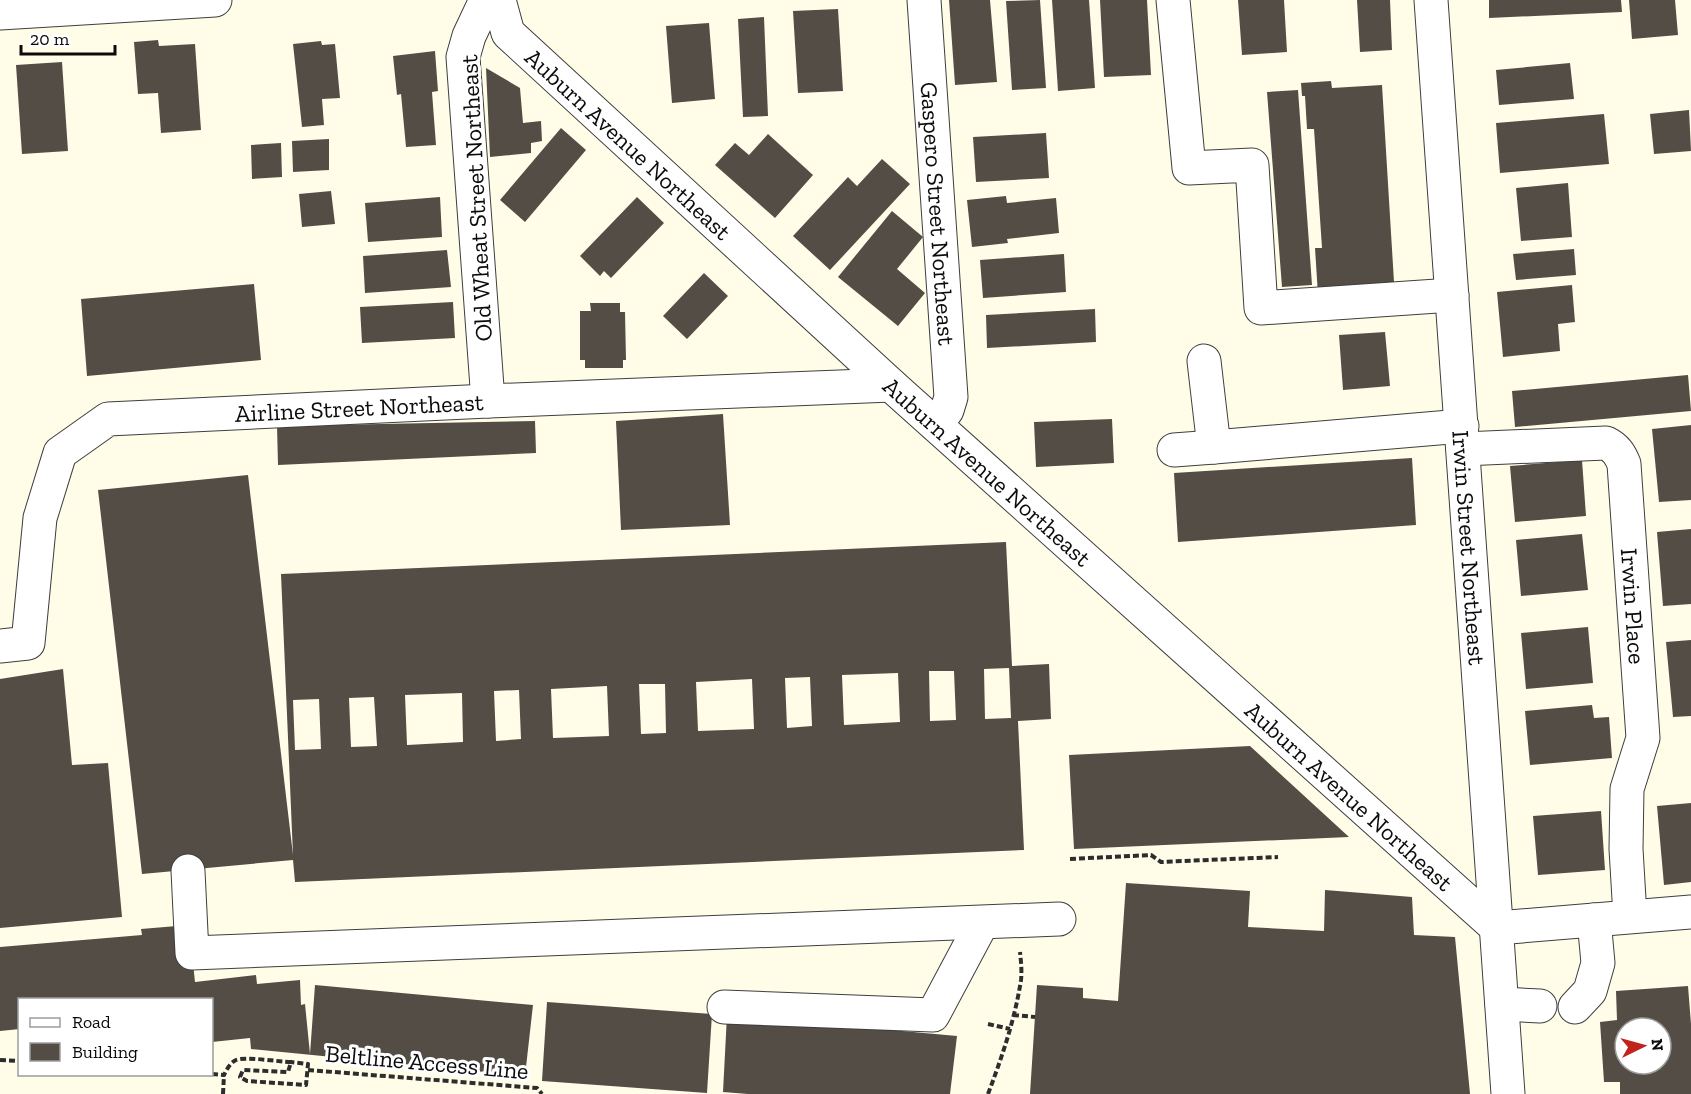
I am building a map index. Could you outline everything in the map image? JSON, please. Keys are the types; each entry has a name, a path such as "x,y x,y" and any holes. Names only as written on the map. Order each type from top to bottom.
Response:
{"street":[{"path":"0,13 215,0"},
{"name":"Old Wheat Street Northeast","path":"486,0 469,36 463,57 488,401"},
{"name":"Auburn Avenue Northeast","path":"499,0 508,33 891,385 1497,928"},
{"name":"Gaspero Street Northeast","path":"924,0 951,397 947,410 935,424"},
{"path":"1173,0 1189,168 1252,165 1261,308 1452,295"},
{"name":"Irwin Street Northeast","path":"1431,0 1508,1094"},
{"path":"1204,361 1214,447"},
{"name":"Airline Street Northeast","path":"0,646 28,643 40,518 60,453 108,419 891,385"},
{"path":"1174,450 1462,438"},
{"name":"Irwin Place","path":"1462,438 1606,443 1620,455 1624,464 1643,738 1627,789 1626,849 1630,916"},
{"path":"188,871 192,953 1059,919"},
{"path":"1497,928 1691,912"},
{"path":"1575,1008 1590,991 1598,963 1594,920"},
{"path":"724,1007 933,1016 982,923"},
{"path":"1502,1004 1540,1006"}],"path":[{"path":"1070,860 1151,855 1161,862 1278,857"},
{"path":"988,1094 1001,1060 1022,978 1018,921"},
{"path":"1013,1015 1035,1017"},
{"path":"988,1024 1010,1029"},
{"path":"223,1094 224,1075 230,1065 236,1060 244,1059 291,1062 308,1064 306,1085 247,1081 240,1077 243,1070 288,1072 291,1062"},
{"path":"0,1060 18,1061"},
{"name":"Beltline Access Line","path":"308,1070 537,1088 543,1094"},
{"path":"213,1074 224,1075"}],"building":[{"path":"949,0 990,0 997,82 955,85"},
{"path":"1040,0 1046,88 1012,90 1006,1"},
{"path":"1052,0 1089,0 1095,88 1058,91"},
{"path":"1100,0 1147,0 1151,75 1104,77"},
{"path":"1238,0 1284,0 1287,52 1242,55"},
{"path":"1357,0 1390,0 1392,50 1360,52"},
{"path":"1489,0 1621,0 1622,12 1489,18"},
{"path":"1629,0 1675,0 1678,35 1632,39"},
{"path":"838,9 843,91 798,93 793,11"},
{"path":"764,17 768,116 743,117 738,19"},
{"path":"709,23 715,99 672,103 666,26"},
{"path":"158,40 159,46 195,44 201,130 161,133 158,93 138,94 134,42"},
{"path":"321,41 322,45 335,44 340,98 322,99 324,125 302,127 293,44"},
{"path":"435,51 438,91 432,92 436,145 406,147 401,94 397,95 393,56"},
{"path":"62,62 68,151 22,154 16,65"},
{"path":"1570,63 1574,99 1499,105 1496,70"},
{"path":"486,68 520,88 523,123 541,121 542,141 531,143 531,153 490,157"},
{"path":"1331,81 1332,88 1382,85 1394,282 1350,285 1350,293 1318,295 1315,248 1322,248 1314,129 1307,129 1305,96 1302,96 1301,83"},
{"path":"1298,90 1312,285 1282,287 1267,92"},
{"path":"1689,110 1691,151 1654,154 1650,114"},
{"path":"1604,114 1609,164 1500,173 1496,123"},
{"path":"561,128 586,150 525,222 500,200"},
{"path":"1046,133 1049,178 976,182 973,137"},
{"path":"768,134 813,175 775,218 715,165 735,143 749,155"},
{"path":"329,139 329,170 293,172 292,141"},
{"path":"281,143 282,177 252,179 251,145"},
{"path":"882,159 910,184 830,270 793,236 848,177 857,186"},
{"path":"1568,183 1572,237 1521,241 1516,188"},
{"path":"331,191 335,224 302,227 299,194"},
{"path":"1006,196 1007,203 1056,198 1059,233 1007,239 1008,243 972,247 967,200"},
{"path":"440,197 442,237 368,242 365,203"},
{"path":"637,197 664,223 611,278 604,271 600,276 580,256"},
{"path":"892,211 923,237 897,269 925,293 898,326 838,277"},
{"path":"1574,249 1576,275 1516,280 1513,254"},
{"path":"447,250 451,287 365,293 363,256"},
{"path":"1064,254 1066,292 983,298 980,260"},
{"path":"704,273 728,296 687,339 663,316"},
{"path":"254,284 261,360 87,376 81,299"},
{"path":"1572,285 1575,322 1558,324 1560,351 1503,357 1497,292"},
{"path":"453,302 455,338 362,343 360,307"},
{"path":"590,303 620,303 620,312 625,312 626,360 623,360 623,368 585,368 585,360 580,360 580,311 591,311"},
{"path":"1095,309 1096,342 987,348 986,315"},
{"path":"1385,332 1390,386 1343,390 1339,335"},
{"path":"1688,375 1691,411 1515,427 1512,391"},
{"path":"723,414 730,525 621,530 616,421"},
{"path":"1112,419 1114,463 1036,467 1034,422"},
{"path":"535,421 536,453 278,465 277,426"},
{"path":"1691,425 1691,500 1659,502 1652,429"},
{"path":"1412,458 1416,525 1178,542 1174,473"},
{"path":"1582,460 1586,516 1515,522 1510,466"},
{"path":"248,475 293,855 281,574 1006,542 1012,666 1049,664 1051,719 1018,721 1024,850 295,882 293,860 142,874 98,490","holes":["1009,668 1011,718 985,719 984,669","929,671 954,671 956,720 930,721","898,673 900,722 844,725 842,675","810,677 812,726 787,728 785,678","752,679 754,729 698,731 696,682","639,684 665,684 666,733 641,734","607,686 609,736 553,738 551,689","519,690 521,739 496,741 494,691","462,693 463,742 407,745 405,695","374,697 377,746 351,747 349,698","319,699 321,749 295,750 293,700"]},
{"path":"1691,529 1691,604 1663,606 1657,532"},
{"path":"1582,534 1588,590 1521,596 1516,540"},
{"path":"1588,627 1593,683 1526,689 1521,633"},
{"path":"1691,640 1691,716 1673,717 1666,642"},
{"path":"63,669 72,765 108,763 122,917 0,928 0,679"},
{"path":"1592,705 1594,718 1609,717 1612,758 1530,765 1525,711"},
{"path":"1250,746 1349,837 1074,849 1069,755"},
{"path":"1691,803 1691,882 1664,885 1657,806"},
{"path":"1601,811 1605,870 1538,875 1533,816"},
{"path":"1126,883 1250,891 1248,927 1324,931 1325,890 1412,897 1414,935 1455,937 1470,1094 1030,1094 1037,985 1083,988 1083,998 1118,1001"},
{"path":"189,925 195,982 256,975 257,984 300,980 301,1005 305,1004 310,1054 315,985 533,1005 525,1076 251,1049 250,1038 213,1042 213,998 18,998 18,1029 0,1031 0,947 142,935 141,929"},
{"path":"1688,986 1691,1024 1691,1094 1620,1094 1620,1082 1604,1082 1600,1022 1613,1020 1613,1076 1673,1076 1673,1016 1617,1016 1616,991"},
{"path":"547,1002 712,1014 707,1093 542,1081"},
{"path":"727,1015 957,1036 950,1094 723,1092"}]}
